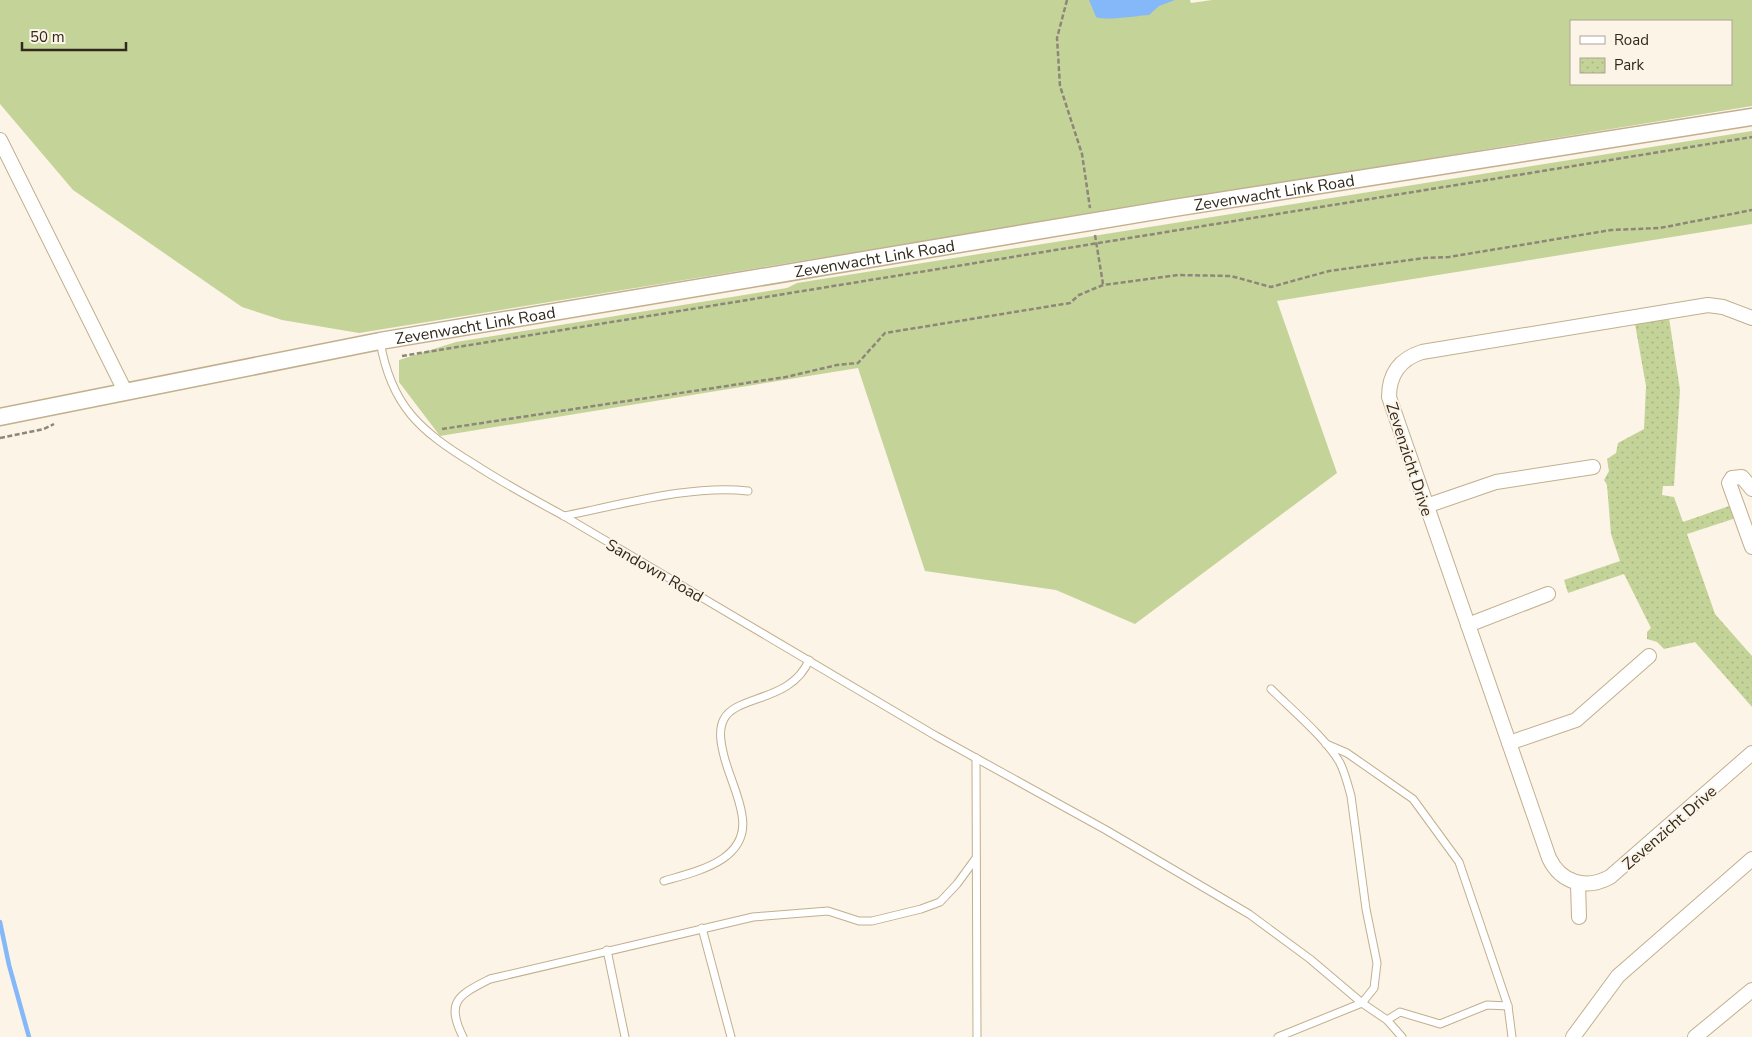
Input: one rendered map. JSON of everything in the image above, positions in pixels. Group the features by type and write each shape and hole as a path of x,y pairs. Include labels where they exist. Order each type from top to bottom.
{"street":[{"name":"Zevenwacht Link Road","path":"0,417 380,341 1093,222 1752,118"},
{"path":"0,140 125,392"},
{"name":"Zevenzicht Drive","path":"1752,318 1723,307 1708,306 1414,354 1395,371 1391,379 1389,397 1552,865 1563,877 1578,883 1595,884 1610,878 1752,753"},
{"path":"1426,506 1496,482 1593,467"},
{"path":"1752,489 1742,477 1732,478 1729,483 1747,517 1752,547"},
{"path":"1468,625 1548,594"},
{"path":"1509,743 1576,720 1649,656"},
{"path":"1573,1037 1618,976 1752,859"},
{"path":"1578,883 1579,917"},
{"path":"1695,1037 1752,990"}],"lane":[{"name":"Sandown Road","path":"380,341 384,364 394,388 405,407 437,442 506,485 564,516 976,758 1106,830 1249,914 1299,950 1362,1003 1388,1020 1402,1037"},
{"path":"564,516 684,493 732,489 748,491"},
{"path":"664,881 720,861 735,849 741,840 744,828 742,814 721,744 720,731 724,718 732,710 789,686 805,670 809,660"},
{"path":"1271,690 1325,744 1339,762 1351,796 1366,909 1377,963 1374,988 1362,1003 1278,1037"},
{"path":"1325,744 1347,753 1414,799 1458,862 1508,1006 1512,1037"},
{"path":"976,758 977,1037"},
{"path":"463,1037 457,1024 454,1007 464,992 490,979 753,917 828,911 859,921 872,921 921,909 940,902 957,884 976,858"},
{"path":"702,928 731,1037"},
{"path":"607,950 626,1037"},
{"path":"1388,1020 1400,1012 1440,1024 1487,1005 1508,1006"}],"path":[{"path":"1067,0 1057,38 1060,86 1082,154 1103,285"},
{"path":"402,356 1752,137"},
{"path":"428,433 759,382 858,362 885,333 1070,303 1079,296 1103,285 1178,275 1207,274 1230,276 1271,288 1329,271 1424,258 1449,257 1611,230 1660,228 1752,210"},
{"path":"0,438 44,429 54,424"}],"green space":[{"path":"0,0 1190,0 1191,3 1212,0 1752,0 1752,106 359,333 282,320 242,307 73,190 0,104"},
{"path":"1752,131 1752,224 1277,301 1337,473 1135,624 1056,590 925,571 858,368 440,436 399,382 399,360 456,342 787,288 797,283"},
{"path":"1669,318 1680,390 1674,486 1663,486 1662,495 1674,497 1683,522 1732,505 1736,518 1687,534 1715,614 1752,656 1752,707 1695,642 1664,649 1657,642 1647,639 1647,632 1651,628 1624,574 1568,593 1564,580 1620,561 1611,534 1607,485 1604,480 1609,471 1607,459 1616,453 1618,443 1644,429 1646,386 1635,324"}],"water":[{"path":"1089,0 1175,0 1159,6 1149,15 1107,19 1096,17"}],"waterway":[{"path":"0,922 9,965 29,1037"}]}
